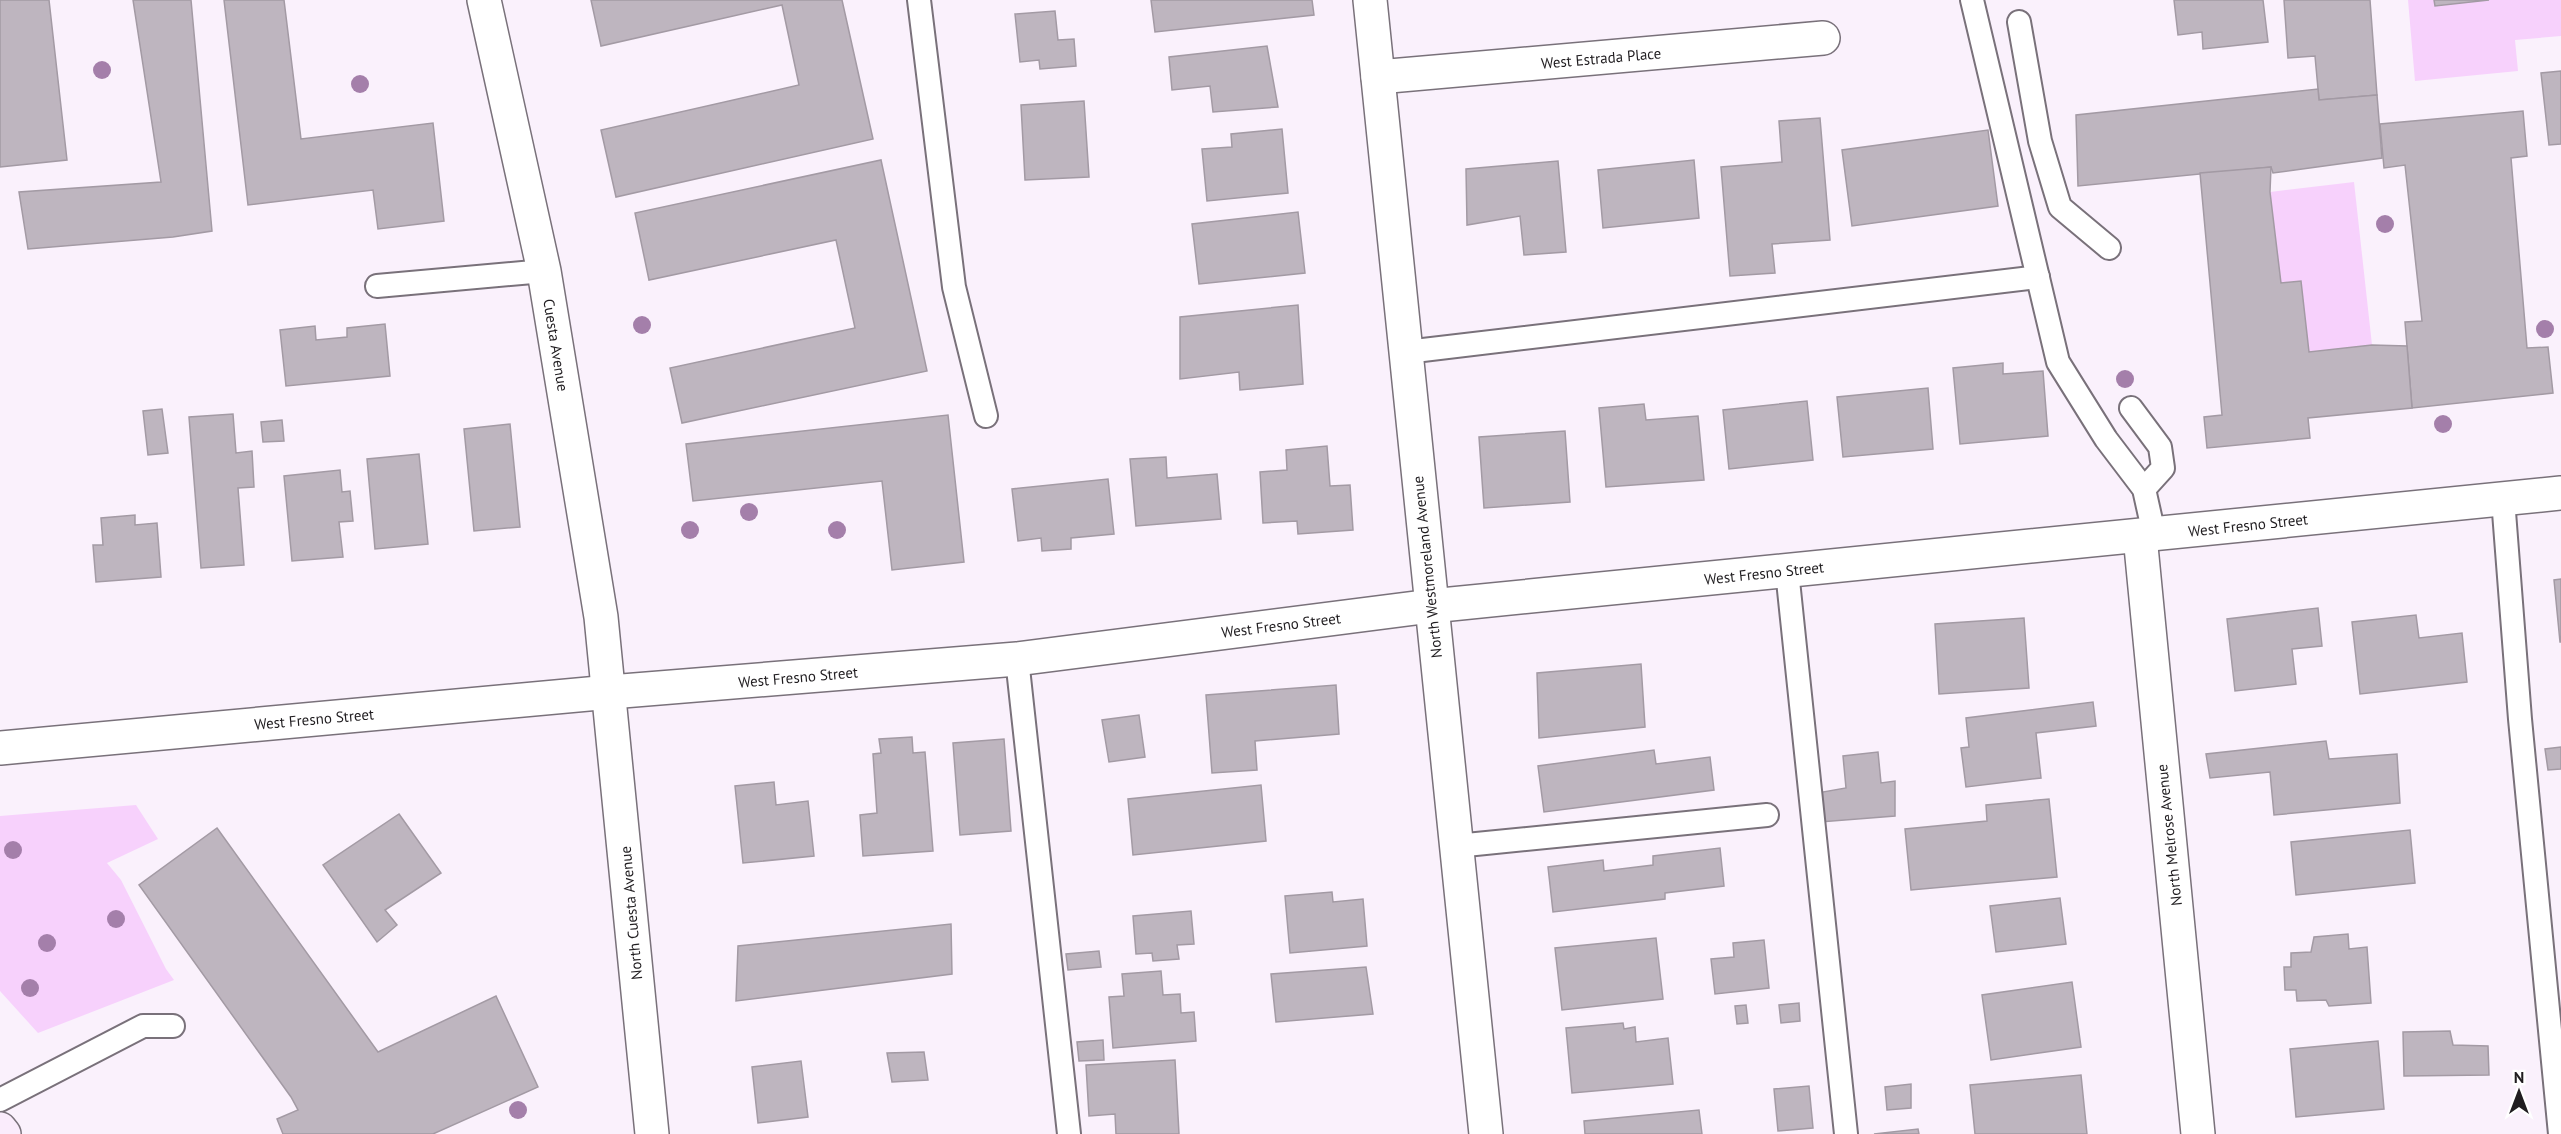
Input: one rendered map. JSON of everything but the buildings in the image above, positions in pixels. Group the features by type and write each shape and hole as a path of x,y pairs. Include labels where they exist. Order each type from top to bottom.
{"main road":[{"path":"0,1129 4,1134"}],"street":[{"name":"Cuesta Avenue","path":"484,0 544,271 601,617 610,692"},
{"name":"North Westmoreland Avenue","path":"1370,0 1486,1134"},
{"name":"West Estrada Place","path":"1378,77 1823,38"},
{"name":"West Fresno Street","path":"0,748 610,692 1017,659 1431,606 2561,493"},
{"name":"North Melrose Avenue","path":"2147,535 2198,1134"},
{"name":"North Cuesta Avenue","path":"610,692 652,1134"}],"lane":[{"path":"919,0 954,287 986,416"},
{"path":"1971,0 2058,362 2106,439 2144,489 2147,535"},
{"path":"2019,22 2040,141 2060,207 2109,248"},
{"path":"377,286 544,271"},
{"path":"1406,352 2038,277"},
{"path":"2131,408 2160,447 2163,468 2144,489"},
{"path":"2503,499 2520,719 2560,1134"},
{"path":"1787,571 1846,1134"},
{"path":"1017,659 1068,1134"},
{"path":"1456,846 1767,814"},
{"path":"0,1100 143,1026 173,1026"}],"shaded area":[{"path":"2408,0 2561,0 2561,36 2515,40 2518,71 2415,81"},
{"path":"2354,182 2372,345 2309,352 2301,281 2281,283 2270,192"},
{"path":"136,805 158,839 107,863 121,880 166,969 174,980 38,1033 0,991 0,816"}]}
